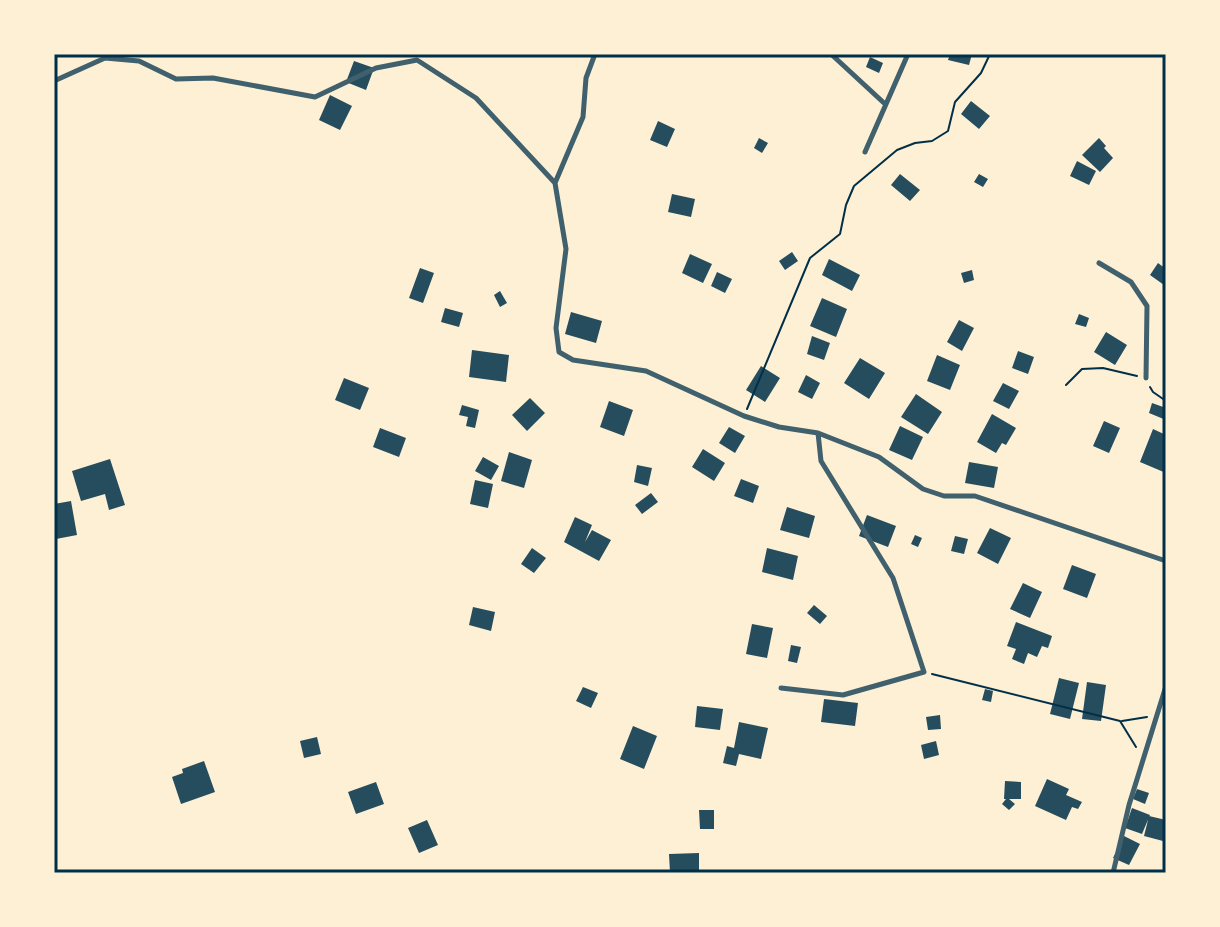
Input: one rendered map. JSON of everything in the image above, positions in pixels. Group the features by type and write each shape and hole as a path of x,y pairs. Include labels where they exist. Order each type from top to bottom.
{"street":[{"path":"595,54 586,78 583,117 555,183 566,249 556,328 559,352 573,360 646,371 744,416 779,427 818,433 879,457 923,489 944,496 975,496 1166,561"},
{"path":"831,54 884,103"},
{"path":"865,152 908,54"},
{"path":"54,81 105,56 139,61 176,79 213,78 315,97 376,68 417,60 476,98 555,183"},
{"path":"1099,263 1131,282 1147,306 1146,378"},
{"path":"781,688 843,695 924,672 893,578 821,461 818,433"},
{"path":"1113,873 1142,759 1166,686"}],"path":[{"path":"744,416 810,258 840,234 854,186 897,150 932,141 948,131 955,102 981,73 990,54"},
{"path":"1066,385 1082,369 1103,368 1146,378 1153,392 1166,401"},
{"path":"924,672 1120,721 1156,716"},
{"path":"1120,721 1142,759"}],"building":[{"path":"950,54 972,54 969,65 948,60"},
{"path":"870,57 883,63 879,73 866,67"},
{"path":"354,61 374,68 366,90 346,82"},
{"path":"330,95 352,106 340,130 319,120"},
{"path":"971,101 990,116 979,129 961,114"},
{"path":"658,121 675,129 667,147 650,140"},
{"path":"759,138 768,143 762,153 754,148"},
{"path":"1099,138 1113,158 1100,172 1082,155"},
{"path":"1077,161 1096,171 1089,185 1070,176"},
{"path":"900,174 920,190 910,201 891,185"},
{"path":"979,174 988,179 983,187 974,182"},
{"path":"672,194 695,199 691,217 668,212"},
{"path":"792,252 798,261 785,270 779,261"},
{"path":"690,254 712,264 703,283 682,273"},
{"path":"829,259 860,275 852,291 822,275"},
{"path":"1158,263 1166,269 1164,285 1150,275"},
{"path":"420,268 434,273 423,303 409,298"},
{"path":"972,270 974,280 964,283 961,273"},
{"path":"717,272 732,279 725,293 711,286"},
{"path":"500,291 507,303 500,307 494,295"},
{"path":"822,298 847,309 836,337 810,326"},
{"path":"445,308 463,313 459,327 441,322"},
{"path":"571,312 602,321 596,343 565,334"},
{"path":"1079,314 1089,318 1086,327 1075,324"},
{"path":"959,320 974,328 962,351 947,342"},
{"path":"1106,332 1127,345 1115,365 1094,352"},
{"path":"812,336 830,343 824,360 807,354"},
{"path":"472,350 509,355 506,382 469,377"},
{"path":"1018,351 1034,357 1028,374 1012,368"},
{"path":"937,355 960,365 950,390 927,381"},
{"path":"860,358 885,373 869,399 844,383"},
{"path":"761,366 780,378 765,402 746,390"},
{"path":"806,375 820,383 812,399 798,392"},
{"path":"344,378 369,388 360,410 335,400"},
{"path":"1003,383 1019,391 1009,409 993,401"},
{"path":"916,394 942,412 928,434 901,417"},
{"path":"530,398 545,413 527,431 512,415"},
{"path":"609,401 633,410 624,436 600,427"},
{"path":"1152,403 1166,408 1166,420 1149,413"},
{"path":"462,405 479,410 475,428 466,426 468,417 459,415"},
{"path":"992,414 1016,428 1006,445 1002,443 996,453 977,442"},
{"path":"1104,421 1120,428 1109,453 1093,446"},
{"path":"900,426 923,437 912,460 889,450"},
{"path":"729,427 745,436 735,453 719,443"},
{"path":"380,428 406,438 399,457 373,447"},
{"path":"1153,429 1166,435 1166,473 1140,462"},
{"path":"703,449 725,463 714,481 692,467"},
{"path":"509,452 532,460 524,488 501,481"},
{"path":"483,457 499,466 491,480 475,471"},
{"path":"110,459 125,505 109,510 105,494 81,501 72,471"},
{"path":"969,462 998,467 994,488 965,483"},
{"path":"637,465 652,468 648,486 634,482"},
{"path":"741,479 759,486 753,503 734,496"},
{"path":"475,480 493,484 488,508 470,504"},
{"path":"651,493 658,502 642,514 635,505"},
{"path":"71,501 77,535 56,539 54,504"},
{"path":"787,507 815,516 809,538 780,530"},
{"path":"867,515 896,526 888,547 859,536"},
{"path":"575,517 592,525 585,542 592,530 611,540 599,561 564,542"},
{"path":"990,528 1011,538 998,564 977,553"},
{"path":"915,535 922,538 918,547 911,544"},
{"path":"955,536 968,539 964,554 951,551"},
{"path":"532,548 546,558 534,573 521,564"},
{"path":"767,548 798,556 793,580 762,572"},
{"path":"1072,565 1096,574 1087,598 1063,589"},
{"path":"1023,583 1042,592 1030,618 1010,609"},
{"path":"814,605 827,616 820,624 807,613"},
{"path":"473,607 495,612 491,631 469,625"},
{"path":"1016,622 1052,636 1048,648 1042,646 1037,657 1028,653 1024,664 1012,659 1016,649 1007,646"},
{"path":"752,624 773,628 767,658 746,654"},
{"path":"791,645 801,647 797,663 788,661"},
{"path":"1059,678 1079,683 1070,719 1050,714"},
{"path":"1087,682 1106,685 1101,721 1082,719"},
{"path":"583,687 598,693 591,708 576,701"},
{"path":"985,689 993,691 991,702 982,700"},
{"path":"824,699 858,703 855,726 821,722"},
{"path":"697,706 723,709 720,730 695,727"},
{"path":"940,715 941,729 928,730 926,717"},
{"path":"739,722 768,728 761,759 739,754 736,766 723,763 727,746 734,748"},
{"path":"633,726 657,736 644,769 620,759"},
{"path":"317,737 321,754 304,758 300,741"},
{"path":"936,741 939,755 924,759 921,745"},
{"path":"204,761 215,792 181,804 172,777 183,773 182,769"},
{"path":"1047,779 1069,789 1066,795 1082,802 1078,809 1072,807 1066,820 1035,806"},
{"path":"1005,781 1021,782 1021,799 1009,799 1015,804 1009,810 1002,804 1006,799"},
{"path":"376,782 384,804 356,814 348,792"},
{"path":"1137,789 1149,793 1145,804 1133,799"},
{"path":"1132,808 1150,815 1142,834 1125,828"},
{"path":"699,810 714,810 714,829 700,829"},
{"path":"1149,816 1166,820 1163,841 1144,836"},
{"path":"427,820 438,845 419,853 408,828"},
{"path":"1124,836 1140,844 1129,865 1113,858"},
{"path":"699,853 699,873 670,873 669,854"}]}
